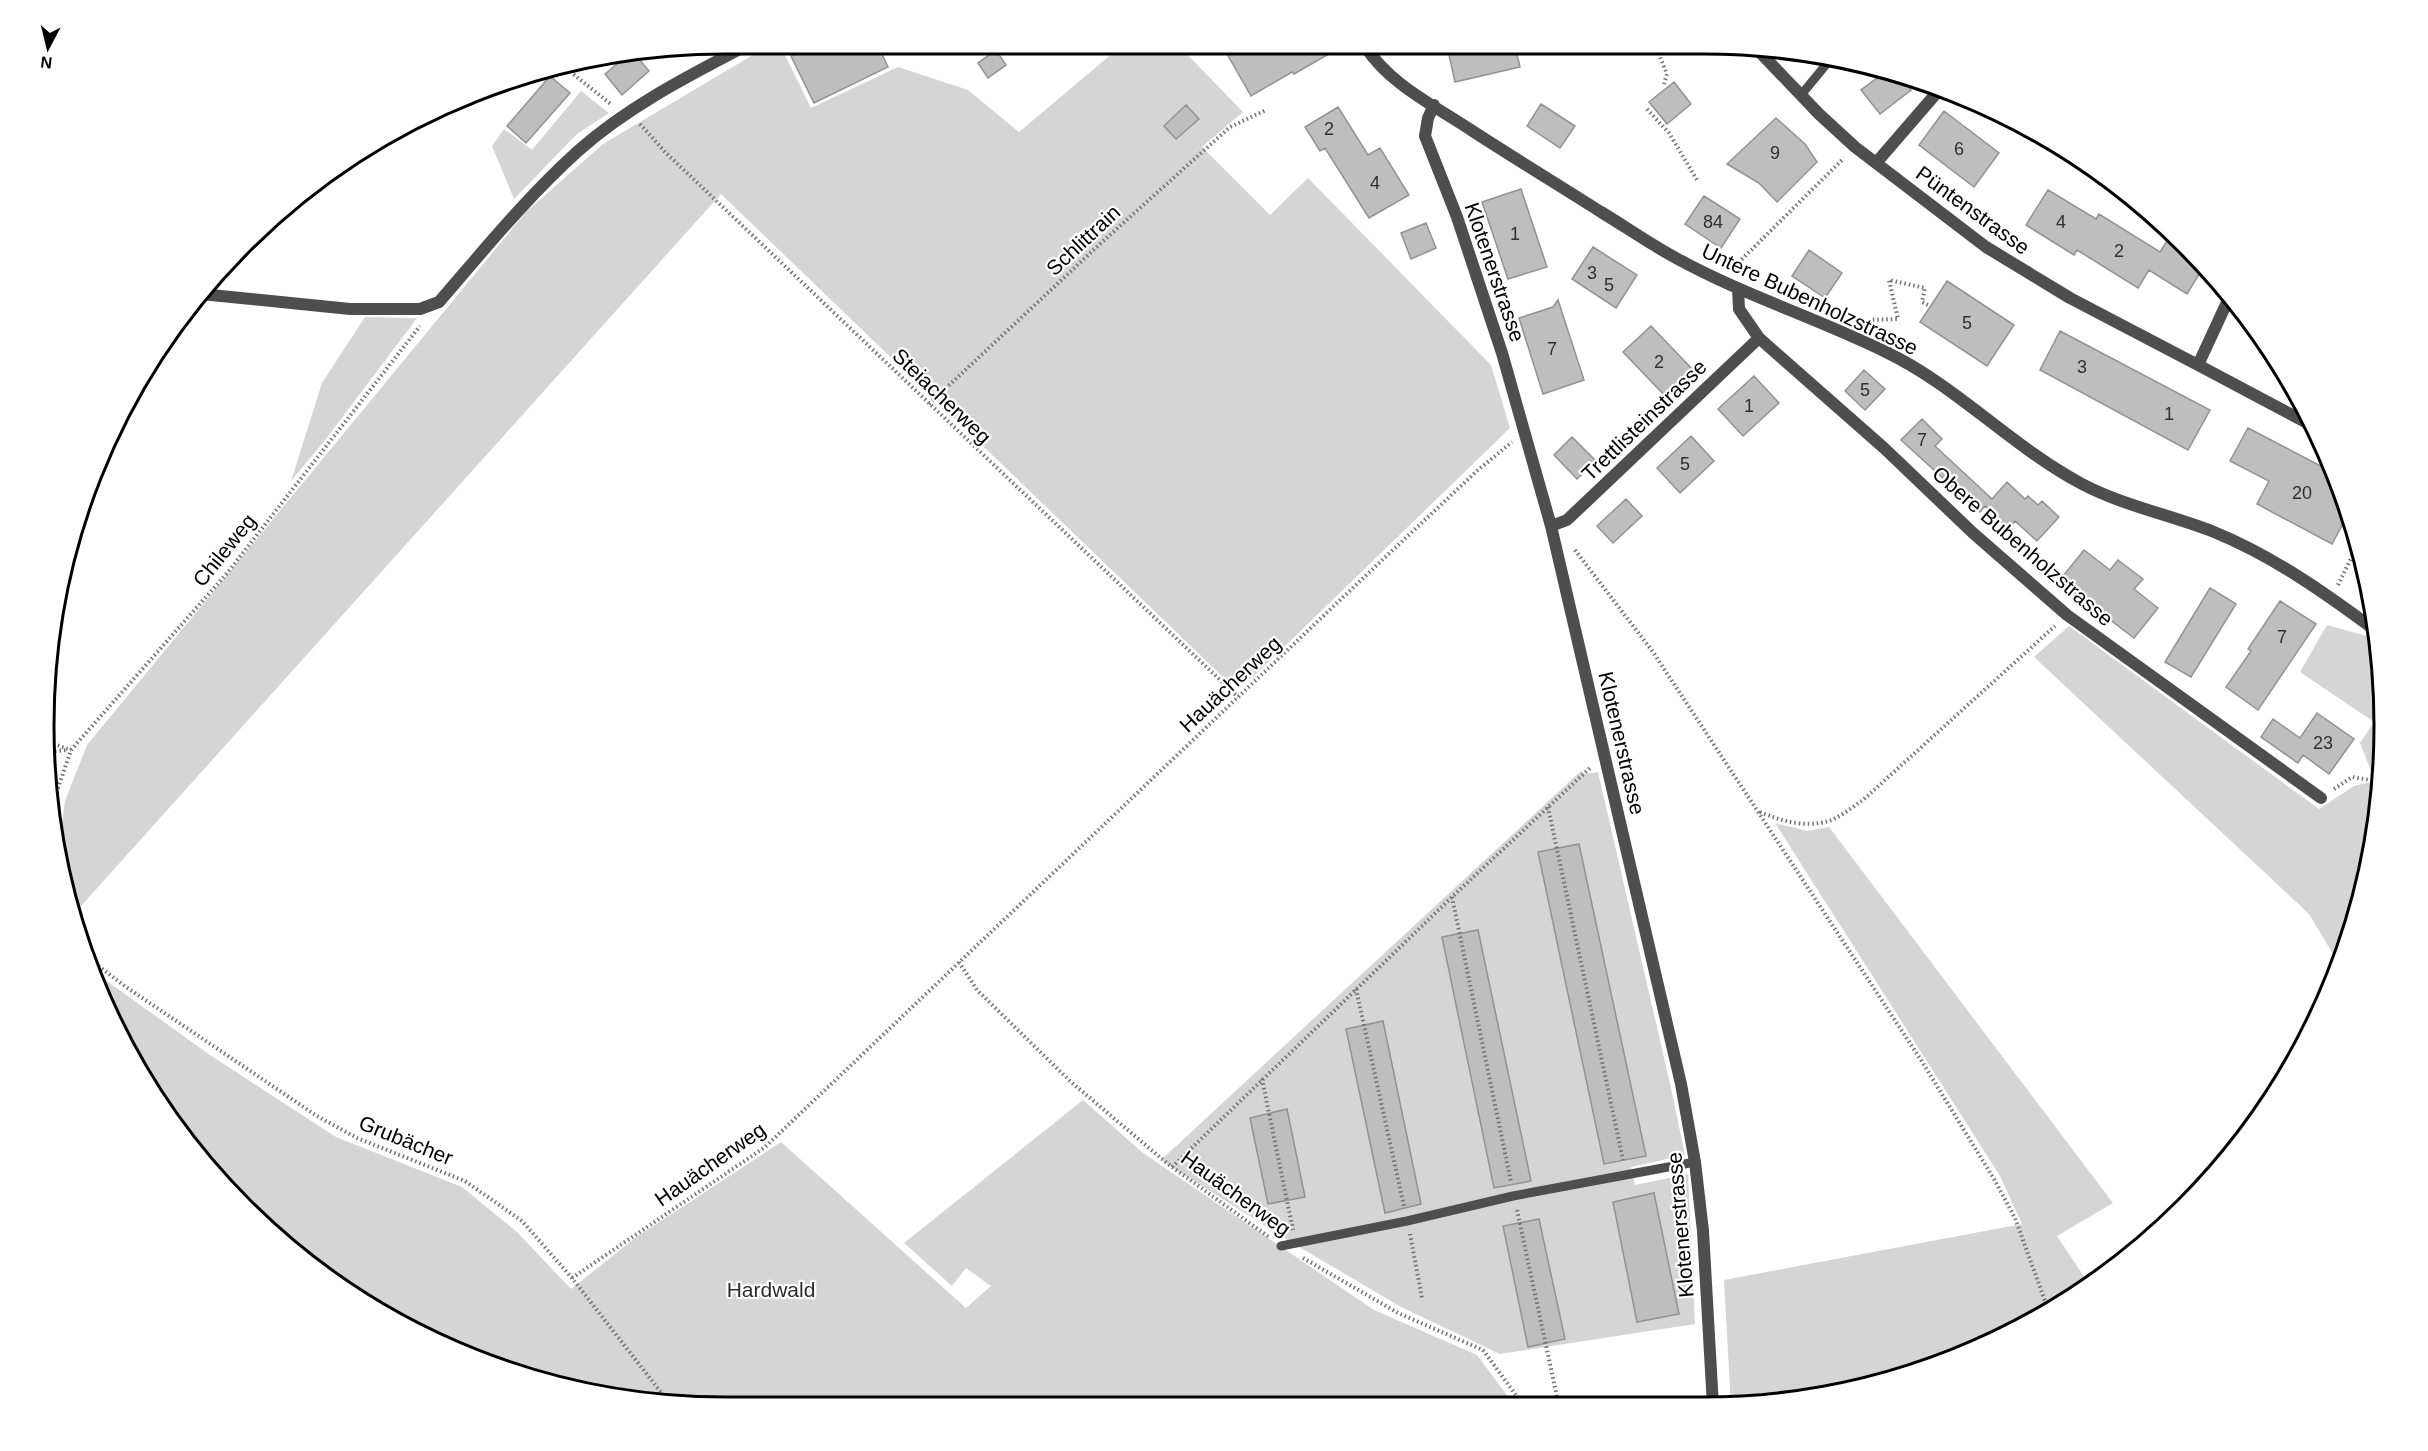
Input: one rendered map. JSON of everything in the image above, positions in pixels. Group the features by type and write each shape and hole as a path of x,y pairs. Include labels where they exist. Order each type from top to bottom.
{"street":[{"path":"211,295 350,309 420,309 439,302 522,206 579,150 629,112 686,77 730,54"},
{"name":"Untere Bubenholzstrasse","path":"1371,54 1390,76 1666,252 1738,288 1890,353 1930,378 2033,455 2083,484 2128,503 2215,532 2260,554 2330,597 2366,623"},
{"name":"Püntenstrasse","path":"1765,57 1848,141 1986,247 2070,298 2299,418"},
{"path":"1876,163 1933,96"},
{"name":"Klotenerstrasse","path":"1434,105 1428,118 1425,136 1457,217 1502,353 1551,526 1681,1084 1695,1162 1703,1231 1712,1397"},
{"name":"Obere Bubenholzstrasse","path":"1738,288 1738,309 1759,338 1884,448 1973,533 2067,615 2321,798"},
{"path":"2198,365 2226,306"},
{"name":"Trettlisteinstrasse","path":"1551,526 1567,520 1759,338"}],"lane":[{"path":"1801,95 1825,66"},
{"path":"1281,1246 1407,1221 1514,1196 1695,1162"}],"path":[{"path":"1659,54 1667,74 1664,84"},
{"path":"571,73 607,103 629,112"},
{"path":"1647,109 1669,133 1697,180"},
{"name":"Schlittrain","path":"929,404 1100,243 1230,127 1266,110"},
{"name":"Steiacherweg","path":"629,112 666,153 1238,697"},
{"path":"1722,280 1833,169"},
{"path":"1863,326 1866,320 1898,319 1889,280 1925,288 1922,302 1930,306"},
{"name":"Chileweg","path":"57,790 71,750 228,572 439,302"},
{"name":"Hauächerweg","path":"572,1278 765,1147 1478,470 1516,438 1526,436"},
{"path":"1551,526 1570,543 1653,652 1921,1060 1994,1179 2015,1218 2046,1302"},
{"path":"2337,587 2352,556"},
{"path":"1760,812 1776,819 1805,825 1834,819 1863,801 2067,615"},
{"path":"54,744 71,750"},
{"path":"55,751 71,750"},
{"path":"1172,1167 1583,772 1605,760"},
{"path":"2321,798 2352,777 2372,780"},
{"path":"1548,806 1625,1174"},
{"path":"1452,897 1557,1397"},
{"name":"Hauächerweg","path":"959,962 977,990 1071,1082 1172,1167 1281,1246 1398,1313 1483,1350 1517,1397"},
{"name":"Grubächer","path":"99,967 317,1116 357,1138 465,1180 522,1221 572,1278 662,1394"},
{"path":"1356,989 1422,1298"},
{"path":"1262,1079 1296,1242"}],"green space":[{"path":"755,54 784,54 811,108 898,67 968,90 1019,132 1112,54 1187,54 1243,112 1202,147 1270,215 1308,178 1491,365 1510,428 1251,679 1224,678 721,194 80,908 62,825 65,801 87,745 526,212 603,144"},
{"path":"581,91 609,113 577,134 514,199 492,146 504,129 532,150"},
{"path":"365,317 417,318 326,439 291,481 322,383"},
{"path":"2327,625 2368,636 2373,682 2374,722 2300,672"},
{"path":"2069,626 2319,809 2354,786 2372,782 2361,857 2351,899 2333,954 2309,914 2034,657"},
{"path":"2374,722 2372,774 2360,743"},
{"path":"1581,771 1585,774 1598,772 1685,1155 1631,1167 1635,1185 1688,1174 1695,1324 1500,1354 1401,1307 1289,1241 1161,1160"},
{"path":"1775,823 1807,831 1829,827 2113,1203 2057,1236 2085,1278 1999,1328 1959,1346 1876,1374 1790,1391 1730,1396 1724,1280 2022,1224 2000,1176"},
{"name":"Hardwald","path":"104,979 210,1055 336,1137 462,1187 517,1232 571,1289 635,1238 781,1142 966,1308 991,1286 966,1268 952,1286 904,1243 1083,1100 1143,1153 1374,1310 1477,1355 1508,1397 682,1396 594,1384 552,1374 469,1346 429,1328 352,1284 283,1230 221,1168 167,1099 123,1022"}],"building":[{"path":"795,54 882,54 888,67 814,103 791,56"},
{"path":"990,54 999,54 1006,65 988,78 978,63"},
{"path":"1227,54 1329,54 1294,74 1292,72 1251,96"},
{"path":"1449,54 1517,54 1520,67 1455,82"},
{"path":"640,60 649,71 622,95 605,74 618,63"},
{"path":"551,77 570,93 526,143 507,126 548,78"},
{"path":"1878,78 1909,87 1911,90 1880,114 1861,90"},
{"path":"1674,82 1691,104 1667,124 1649,102"},
{"path":"1541,104 1575,126 1560,148 1527,126"},
{"path":"1186,105 1199,119 1176,139 1164,126"},
{"path":"1338,107 1368,155 1380,148 1409,195 1369,218 1325,148 1320,151 1305,127"},
{"path":"1944,111 1999,153 1974,187 1919,145"},
{"path":"1776,118 1805,144 1817,162 1777,202 1759,183 1727,164"},
{"path":"1521,189 1547,267 1508,279 1482,202"},
{"path":"2048,190 2096,219 2099,214 2160,252 2167,241 2199,274 2187,294 2149,270 2138,288 2077,250 2074,255 2026,225"},
{"path":"1704,196 1740,219 1721,248 1685,224"},
{"path":"1426,223 1436,248 1411,259 1401,233"},
{"path":"1593,247 1637,275 1616,308 1572,279"},
{"path":"1809,250 1842,273 1825,298 1792,276"},
{"path":"1947,281 2014,325 1987,366 1920,322"},
{"path":"1558,300 1584,380 1543,394 1519,318 1553,307"},
{"path":"1651,326 1695,372 1667,398 1623,352"},
{"path":"2060,331 2210,410 2188,450 2040,370"},
{"path":"1864,370 1885,389 1865,410 1845,391"},
{"path":"1754,376 1779,403 1743,436 1718,409"},
{"path":"1922,419 1942,439 1935,446 1992,499 2007,482 2025,499 2028,496 2038,505 2042,501 2059,517 2037,541 2015,521 2008,529 1985,506 1980,512 1901,440"},
{"path":"2248,428 2322,467 2342,524 2332,544 2257,504 2269,481 2230,461"},
{"path":"1691,436 1714,461 1680,493 1657,468"},
{"path":"1572,437 1596,461 1577,479 1554,455"},
{"path":"1626,499 1642,516 1613,543 1597,526"},
{"path":"2084,550 2110,570 2118,560 2143,579 2134,589 2158,608 2134,638 2059,581"},
{"path":"2210,588 2236,604 2191,677 2165,662"},
{"path":"2280,601 2316,624 2258,710 2226,687 2251,651 2248,649"},
{"path":"2317,713 2354,739 2329,774 2303,755 2298,763 2261,737 2273,719 2300,738"},
{"path":"1579,844 1646,1156 1604,1164 1538,852"},
{"path":"1478,930 1531,1181 1494,1188 1442,937"},
{"path":"1383,1021 1421,1204 1385,1213 1346,1029"},
{"path":"1287,1109 1305,1197 1268,1204 1250,1118"},
{"path":"1654,1193 1679,1314 1637,1322 1613,1202"},
{"path":"1539,1219 1565,1339 1528,1347 1503,1226"}]}
